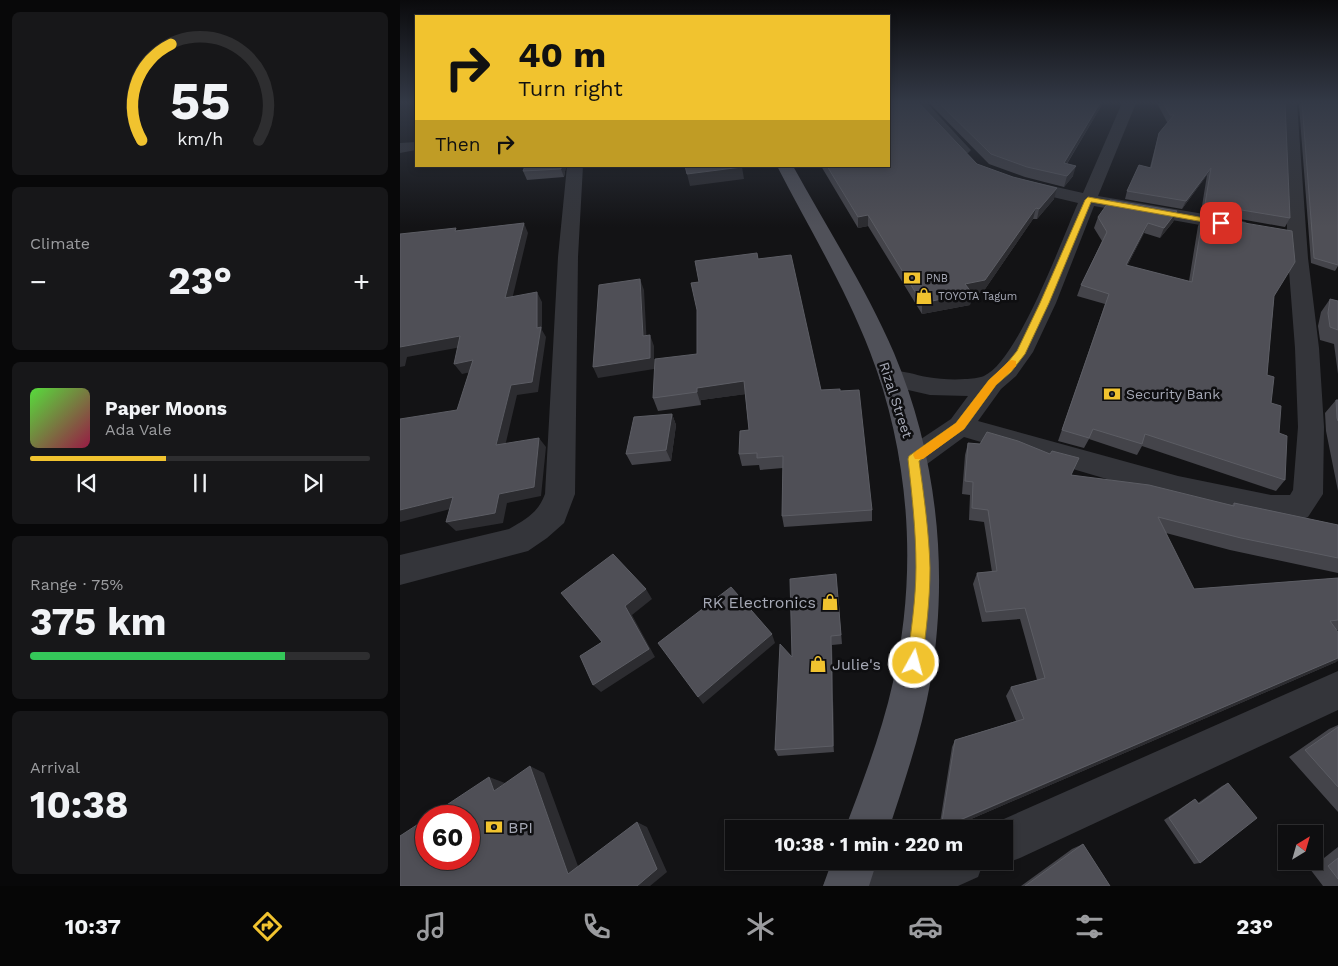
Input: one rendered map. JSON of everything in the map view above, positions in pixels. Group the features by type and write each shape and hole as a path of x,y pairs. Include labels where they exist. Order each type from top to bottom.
{"main road":[{"name":"Rizal Street","path":"785,167 852,292 891,378 903,415 913,459 921,519 923,568 918,635 912,678 897,743 870,820"},
{"path":"846,886 852,870"}],"street":[{"path":"959,144 976,163"},
{"path":"913,459 960,426 992,383 1007,370 1021,352 1045,303 1112,144"},
{"path":"960,426 1178,488 1271,507 1298,508 1308,494 1311,427 1307,348 1287,235 1289,144"},
{"path":"400,148 415,146"},
{"path":"400,570 517,542 553,514 560,494 568,257 575,167"},
{"path":"1010,180 1088,200 1259,230"},
{"path":"891,378 930,386 966,388 992,383"},
{"path":"1013,838 1338,690"},
{"path":"846,886 942,870"}],"building":[{"path":"890,144 958,144 977,164 1013,177 1057,188 1039,209 1036,208 985,280 965,284 972,293 922,303 868,215 858,217 828,167 890,167"},
{"path":"981,144 1075,144 1064,163 1076,166 1067,176 1027,167 991,154"},
{"path":"1156,144 1287,144 1290,218 1205,204 1211,168 1186,201 1127,191 1139,165 1151,168"},
{"path":"1305,144 1338,144 1338,265 1314,258"},
{"path":"525,167 561,167 561,169 523,171"},
{"path":"685,167 742,167 687,174"},
{"path":"1110,200 1177,211 1164,228 1148,223 1126,265 1192,282 1203,216 1292,231 1295,262 1274,296 1267,375 1274,377 1271,403 1281,406 1279,433 1287,436 1285,480 1145,434 1142,444 1093,429 1089,438 1062,430 1109,294 1081,285 1107,232 1098,217"},
{"path":"524,223 505,298 537,292 537,328 541,327 532,382 511,385 496,445 539,438 534,487 499,494 495,513 446,522 453,497 400,510 400,419 457,410 473,360 454,364 460,336 400,347 400,234 456,228 455,231"},
{"path":"757,253 758,259 791,255 821,390 859,390 872,510 782,516 783,456 757,458 757,453 739,454 740,431 749,430 744,381 697,388 697,392 653,398 655,359 697,354 697,310 691,283 699,282 695,261"},
{"path":"640,279 643,336 650,335 650,358 593,367 599,285"},
{"path":"1330,299 1338,301 1338,330 1330,327 1328,313"},
{"path":"1336,400 1338,400 1338,421 1337,418"},
{"path":"672,414 666,450 626,454 634,417"},
{"path":"987,432 1018,441 1050,454 1052,451 1079,458 1071,475 1149,485 1234,506 1234,503 1338,525 1338,558 1241,538 1158,517 1194,589 1338,578 1338,620 1330,621 1338,632 1338,658 960,820 942,820 955,740 1024,719 1011,687 1045,678 1025,608 986,612 977,573 997,571 988,510 972,508 973,482 965,481 968,443 980,444"},
{"path":"613,554 646,589 625,606 649,649 593,685 580,656 602,642 561,593"},
{"path":"836,574 841,635 831,636 833,746 775,750 780,644 792,657 790,579"},
{"path":"731,587 772,634 698,697 658,643"},
{"path":"1338,727 1338,787 1305,750"},
{"path":"530,766 568,874 637,822 657,869 637,886 400,886 400,836 415,826 415,870 480,870 480,805 447,805 489,777 494,791"},
{"path":"1228,783 1257,818 1200,863 1169,818 1195,799 1199,804"},
{"path":"1083,844 1110,886 1025,886"},
{"path":"1338,858 1338,879 1328,866"}],"slow traffic":[{"path":"919,455 960,426 992,383 1012,364"}],"place":[{"name":"PNB","path":"912,278"},
{"name":"TOYOTA Tagum","path":"924,296"},
{"name":"Security Bank","path":"1112,394"},
{"name":"RK Electronics","path":"830,602"},
{"name":"Julie's","path":"818,664"},
{"name":"BPI","path":"494,827"}],"route":[{"path":"914,663 920,617 923,568 921,519 913,459 960,426 992,383 1007,370 1021,352 1045,303 1088,200 1221,223"}]}
